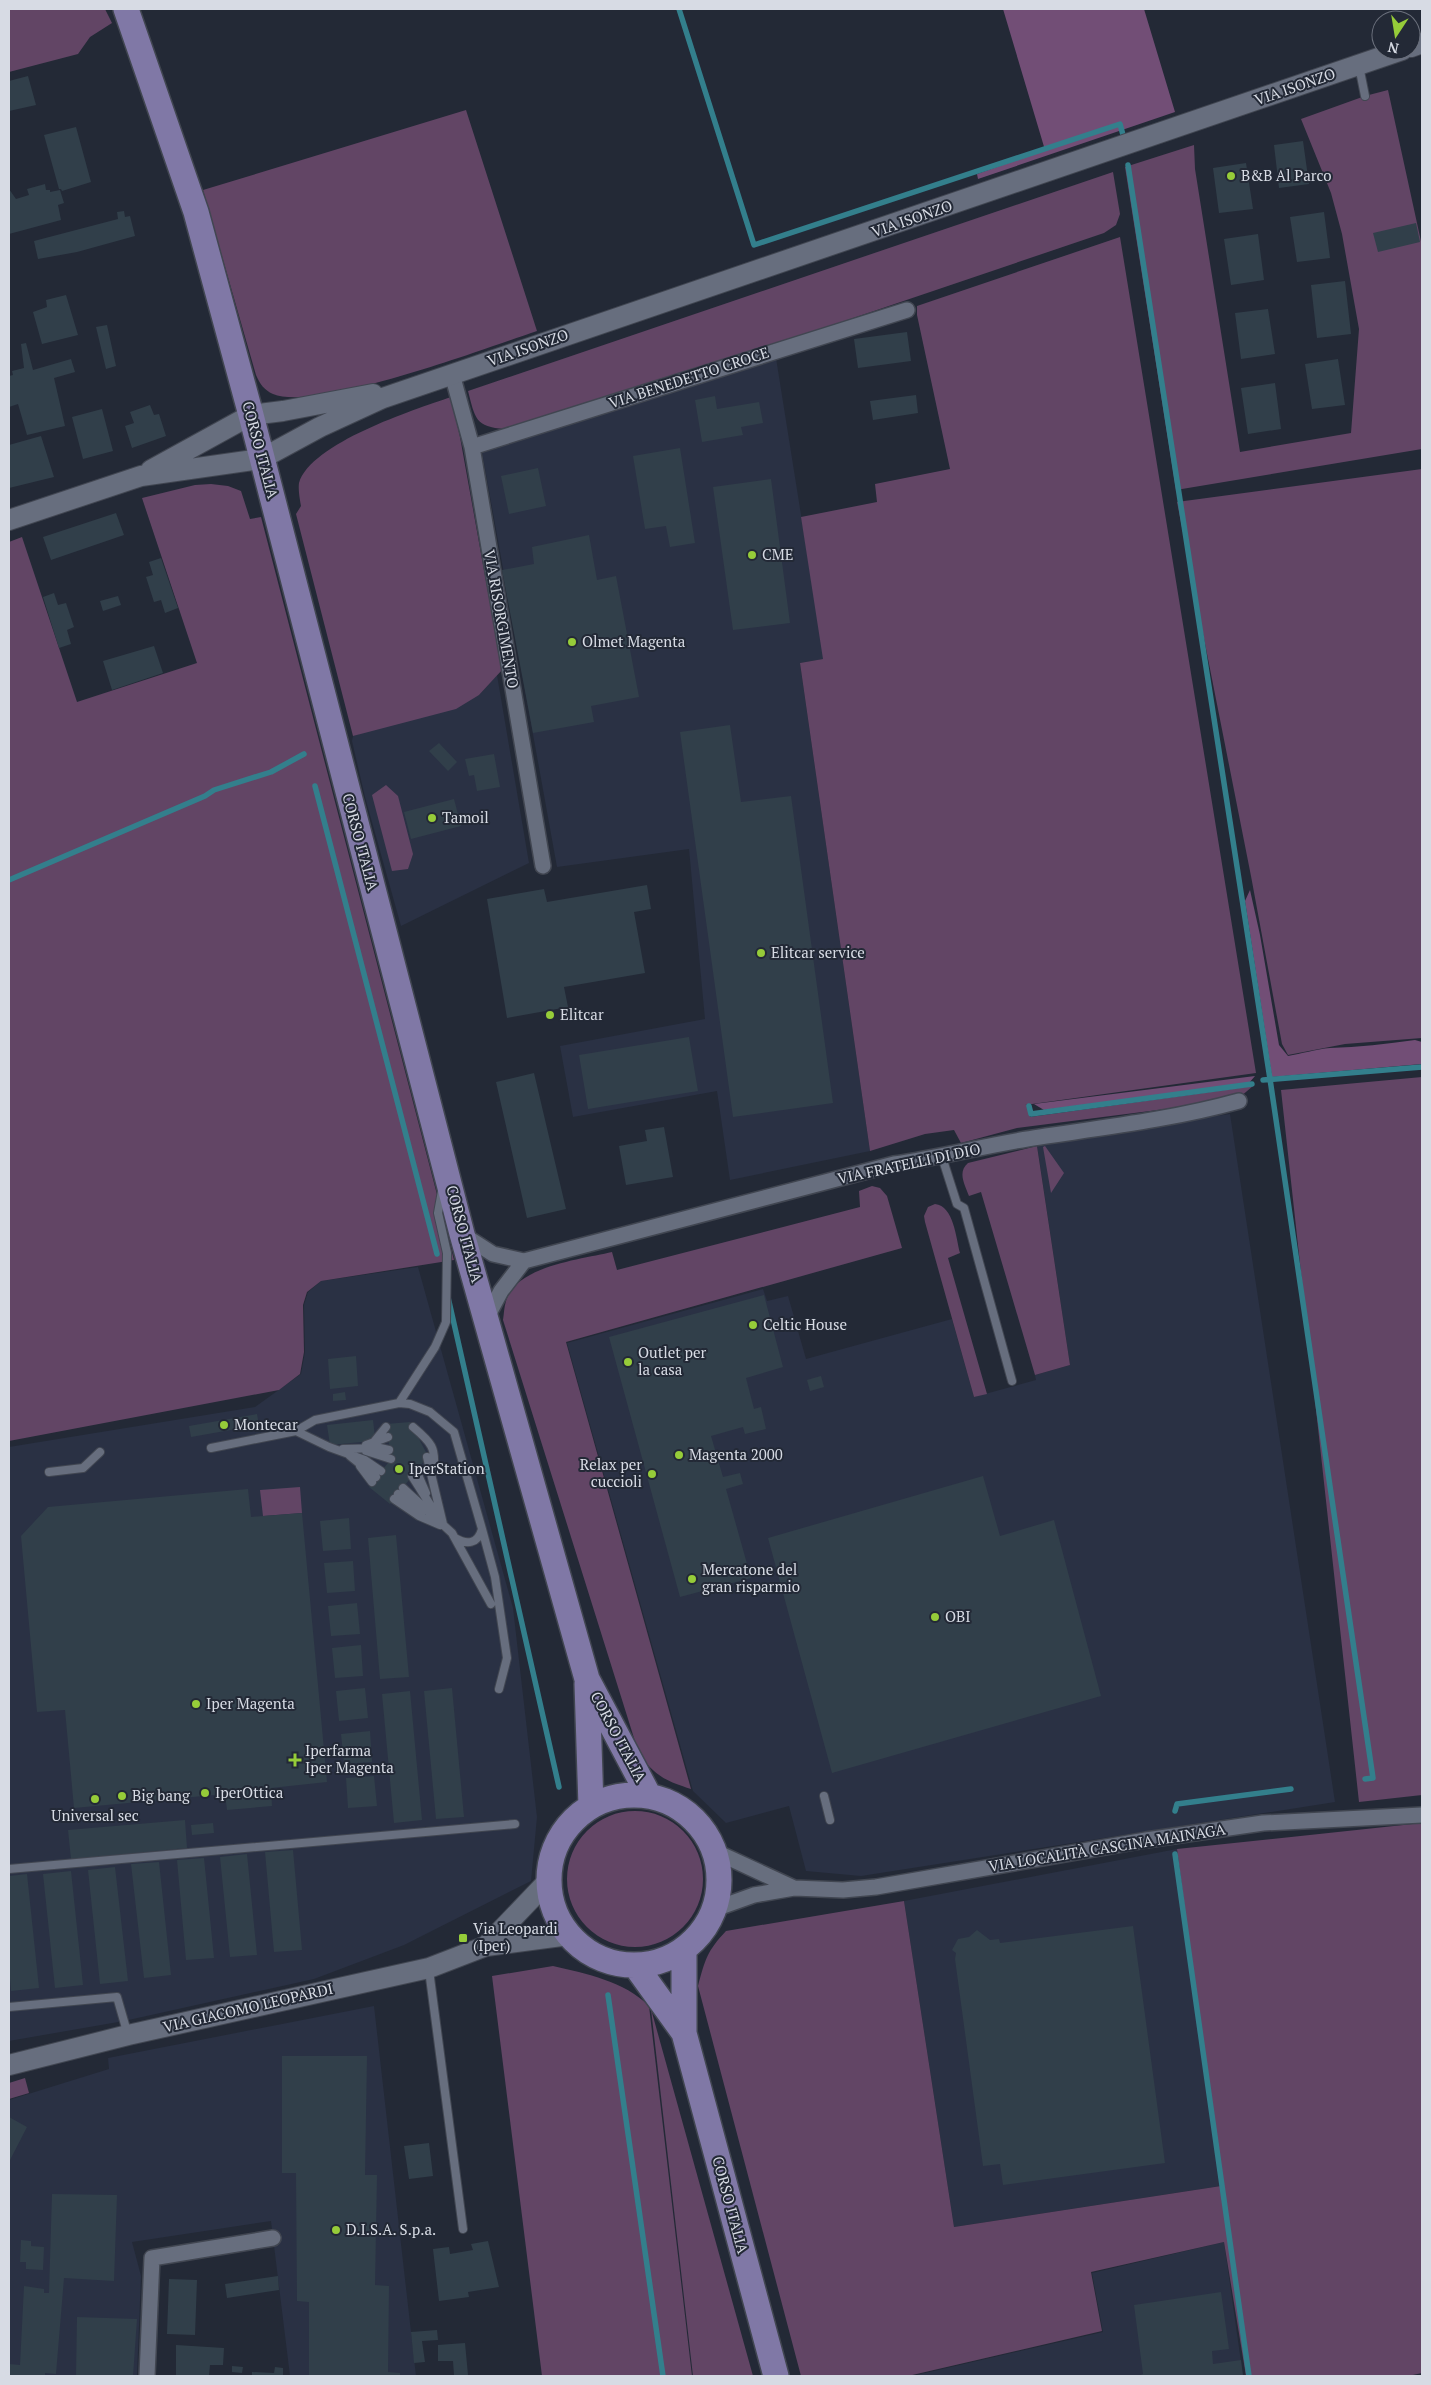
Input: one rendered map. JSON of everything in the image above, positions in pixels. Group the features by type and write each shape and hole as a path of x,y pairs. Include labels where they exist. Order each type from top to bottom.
{"main road":[{"name":"CORSO ITALIA","path":"126,9 196,212 379,896 462,1234 587,1678 649,1796"},
{"name":"CORSO ITALIA","path":"587,1678 591,1806"},
{"path":"619,1796 649,1796 670,1803 689,1814 708,1837 714,1850 720,1880 715,1909 700,1934 684,1949 664,1960 635,1965 605,1960 580,1946 569,1935 554,1910 549,1880 554,1851 568,1825 591,1806 619,1796"},
{"name":"CORSO ITALIA","path":"684,1949 684,2033 776,2376"},
{"name":"CORSO ITALIA","path":"635,1965 684,2033"}],"street":[{"name":"VIA ISONZO","path":"141,476 261,459 329,423 383,398 1373,60"},
{"name":"VIA BENEDETTO CROCE","path":"472,447 907,310"},
{"name":"VIA RISORGIMENTO","path":"452,374 472,447 543,866"},
{"name":"VIA ISONZO","path":"250,415 283,411 420,385"},
{"path":"9,520 141,476 250,415"},
{"name":"VIA FRATELLI DI DIO","path":"462,1234 493,1254 524,1261 894,1164 942,1157 1038,1137 1153,1120 1239,1102"},
{"path":"486,1319 502,1291 524,1261"},
{"name":"VIA LOCALITÀ CASCINA MAINAGA","path":"715,1909 754,1895 794,1888 843,1890 876,1887 1146,1840 1263,1823 1422,1815"},
{"name":"VIA LOCALITÀ CASCINA MAINAGA","path":"714,1850 794,1888"},
{"name":"VIA GIACOMO LEOPARDI","path":"486,1946 549,1880"},
{"name":"VIA GIACOMO LEOPARDI","path":"9,2065 128,2035 429,1968 486,1946 569,1935"},
{"path":"146,2376 152,2258 273,2238"}],"lane":[{"path":"1359,65 1365,96"},
{"path":"942,1157 957,1204 964,1208 1012,1381"},
{"path":"399,1403 435,1347 446,1322 447,1253 438,1213 447,1168"},
{"path":"211,1448 296,1431 315,1420 399,1403 410,1404 430,1412 454,1432 495,1577 507,1658 499,1689"},
{"path":"373,1443 386,1427"},
{"path":"413,1428 427,1439 433,1448 435,1457 432,1476"},
{"path":"296,1431 329,1447 377,1453 391,1459"},
{"path":"373,1443 388,1443 380,1448 349,1450 373,1443"},
{"path":"349,1450 365,1476 374,1480"},
{"path":"349,1450 381,1471"},
{"path":"49,1472 83,1468 100,1452"},
{"path":"425,1459 432,1476 442,1525"},
{"path":"414,1473 442,1525"},
{"path":"442,1525 419,1516 398,1494 442,1525 454,1536 469,1543 475,1542 480,1536 482,1529"},
{"path":"454,1536 491,1604"},
{"path":"824,1796 830,1820"},
{"path":"9,1869 385,1834 515,1824"},
{"path":"429,1968 463,2230"},
{"path":"9,2007 118,1997 128,2035"}],"shaded area":[{"path":"9,9 105,9 112,23 90,37 78,54 9,72"},
{"path":"1003,9 1144,9 1175,112 978,179 977,174 1045,150"},
{"path":"1388,90 1422,246 1422,449 1176,490 1125,167 1194,145 1195,169 1240,452 1351,433 1359,329 1342,234 1331,193 1301,119 1365,96"},
{"path":"466,110 537,331 402,376 326,394 295,397 273,394 267,391 256,375 203,190"},
{"path":"1113,172 1120,214 1116,225 1104,233 806,334 505,429 495,428 482,423 475,414 468,391"},
{"path":"1120,237 1256,1073 1025,1105 1027,1105 1030,1117 1253,1086 1240,1097 1228,1101 1017,1128 961,1143 954,1130 925,1134 870,1151 800,663 823,659 801,517 877,502 875,484 950,469 917,315 917,306"},
{"path":"776,358 824,659 800,663 870,1151 730,1180 717,1091 573,1117 560,1046 705,1019 689,849 557,867 482,452"},
{"path":"451,397 460,437 502,670 479,695 456,709 353,736 296,514 301,506 299,483 307,468 342,442 389,419"},
{"path":"1422,469 1422,1038 1345,1044 1288,1055 1282,1044 1251,876 1177,502"},
{"path":"195,485 228,486 241,491 250,519 261,517 454,1260 321,1281 307,1292 303,1305 304,1352 300,1374 279,1390 9,1441 9,542 22,537 77,702 197,663 142,498"},
{"path":"497,675 529,863 401,926 365,797 352,741 353,736 479,695"},
{"path":"386,785 398,796 413,854 408,869 392,871 372,795"},
{"path":"1250,890 1260,935 1279,1045 1288,1056 1325,1049 1415,1040 1422,1042 1422,1064 1272,1077 1245,901"},
{"path":"1255,1076 1249,1083 1044,1110 1034,1104"},
{"path":"1422,1077 1422,1795 1359,1802 1281,1090"},
{"path":"1230,1114 1335,1802 861,1876 806,1871 789,1806 726,1823 693,1791 567,1343 763,1289 767,1301 788,1296 806,1359 952,1319 974,1397 1036,1380 1035,1375 1070,1365 1037,1145 1075,1136"},
{"path":"1037,1146 1070,1365 1035,1375 981,1192 969,1196 962,1174 968,1163"},
{"path":"1045,1146 1064,1173 1051,1193 1043,1147"},
{"path":"872,1186 880,1188 887,1196 902,1248 566,1342 691,1789 656,1773 639,1754 503,1320 506,1301 512,1289 522,1280 552,1266 612,1252 617,1270 860,1207 859,1191"},
{"path":"935,1204 946,1210 955,1231 960,1253 948,1258 987,1394 974,1397 925,1222 924,1216 928,1207"},
{"path":"418,1267 513,1608 537,1817 531,1881 404,1945 314,1979 124,2021 9,2041 9,1447 255,1407 301,1374 305,1352 304,1305 308,1292 321,1281"},
{"path":"300,1487 302,1513 263,1516 260,1490"},
{"path":"635,1811 661,1816 673,1822 683,1831 692,1841 698,1853 703,1879 698,1905 692,1917 683,1927 673,1936 661,1942 635,1947 609,1942 597,1936 587,1927 578,1917 572,1905 567,1879 572,1853 578,1841 587,1831 597,1822 609,1816"},
{"path":"1422,1823 1422,2373 1408,2376 1246,2376 1224,2242 1091,2272 1102,2331 908,2376 801,2376 698,1986 708,1956 726,1931 904,1901 954,2227 1221,2186 1177,1849"},
{"path":"1177,1849 1221,2186 954,2227 904,1901"},
{"path":"553,1966 617,1984 639,1997 649,2006 692,2376 542,2376 492,1976"},
{"path":"374,2006 416,2376 290,2376 271,2221 132,2242 141,2276 137,2376 9,2376 9,2100 109,2069 108,2058"},
{"path":"651,2009 753,2376 693,2376"},
{"path":"25,2078 29,2093 9,2099 9,2083"},
{"path":"1224,2242 1243,2376 912,2376 1103,2332 1092,2273"}],"building":[{"path":"28,76 36,105 9,111 9,81"},
{"path":"76,127 91,182 62,191 59,189 44,135"},
{"path":"1303,141 1309,184 1279,188 1274,145"},
{"path":"1246,163 1253,209 1219,213 1213,168"},
{"path":"45,184 46,190 50,190 50,192 60,190 64,203 58,205 61,220 9,234 9,189 16,199 29,195 27,189"},
{"path":"124,211 125,217 130,216 135,236 77,252 38,259 34,241 118,219 117,212"},
{"path":"1324,212 1330,258 1297,262 1290,217"},
{"path":"1416,223 1420,242 1378,252 1373,233"},
{"path":"1258,234 1264,280 1231,285 1224,239"},
{"path":"1345,281 1351,334 1317,338 1311,285"},
{"path":"66,295 78,335 42,344 33,312 47,307 46,300"},
{"path":"1268,309 1275,354 1241,359 1235,313"},
{"path":"107,325 116,366 106,369 96,327"},
{"path":"907,332 911,361 858,368 854,339"},
{"path":"26,343 33,370 71,359 75,372 54,378 65,426 27,435 18,404 9,407 9,376 13,375 12,371 24,368 21,344"},
{"path":"1338,359 1345,405 1312,409 1305,364"},
{"path":"1275,383 1281,429 1248,434 1241,388"},
{"path":"916,395 918,413 873,420 870,401"},
{"path":"715,396 717,409 759,402 763,423 741,427 743,435 702,442 695,400"},
{"path":"150,405 154,415 159,414 166,436 132,448 125,426 134,423 130,412"},
{"path":"102,409 113,451 83,459 72,417"},
{"path":"41,436 54,477 9,488 9,445"},
{"path":"680,448 695,543 670,547 666,526 645,529 633,456"},
{"path":"538,468 546,506 509,514 501,476"},
{"name":"CME","path":"771,479 790,623 733,630 713,487"},
{"path":"116,513 124,535 51,560 43,537"},
{"name":"Olmet Magenta","path":"589,535 597,580 616,576 639,697 591,706 594,722 533,733 502,570 534,564 532,547"},
{"path":"161,558 178,608 165,613 161,600 154,602 146,577 153,575 149,562"},
{"path":"54,593 58,605 66,603 74,627 67,630 71,644 59,648 43,597"},
{"path":"118,596 121,605 103,611 100,601"},
{"path":"154,646 163,673 112,690 103,661"},
{"name":"Elitcar service","path":"730,725 741,802 791,796 833,1103 733,1117 680,732"},
{"path":"439,743 457,762 448,771 429,751"},
{"path":"494,754 500,787 477,791 474,775 469,776 465,759"},
{"path":"454,799 461,826 411,839 404,812"},
{"path":"647,885 651,909 634,912 645,973 564,987 568,1007 507,1018 487,899 544,889 547,902"},
{"path":"689,1037 698,1091 588,1109 579,1055"},
{"path":"534,1073 566,1209 527,1218 496,1082"},
{"path":"664,1127 673,1177 626,1185 619,1146 647,1141 645,1130"},
{"name":"Magenta 2000","path":"764,1295 783,1367 746,1378 754,1409 761,1407 766,1429 745,1434 743,1427 711,1436 723,1477 740,1473 743,1484 726,1489 751,1578 680,1597 609,1337"},
{"path":"356,1356 358,1386 330,1389 328,1359"},
{"path":"821,1376 824,1387 810,1391 807,1380"},
{"path":"345,1392 346,1400 333,1401 333,1394"},
{"name":"Montecar","path":"257,1414 259,1425 191,1437 189,1426"},
{"path":"373,1420 375,1437 372,1441 330,1445 327,1425"},
{"path":"410,1422 428,1456 390,1504 369,1487 391,1459 386,1424"},
{"name":"OBI","path":"983,1476 1000,1536 1054,1520 1101,1696 832,1773 768,1538"},
{"path":"248,1489 251,1517 302,1513 327,1782 271,1788 272,1806 227,1810 225,1794 74,1808 65,1710 37,1712 21,1536 48,1507"},
{"path":"349,1518 351,1549 323,1551 320,1521"},
{"path":"396,1535 409,1677 380,1679 368,1538"},
{"path":"353,1561 355,1591 327,1593 324,1563"},
{"path":"357,1603 360,1634 331,1636 328,1606"},
{"path":"361,1645 363,1676 335,1678 332,1648"},
{"path":"365,1688 368,1718 339,1721 336,1691"},
{"path":"452,1688 464,1817 436,1819 424,1691"},
{"path":"410,1691 422,1820 394,1823 382,1694"},
{"path":"370,1731 372,1762 344,1764 341,1734"},
{"path":"374,1776 377,1806 348,1808 346,1778"},
{"path":"185,1820 187,1848 71,1859 68,1830"},
{"path":"213,1823 214,1833 192,1835 191,1825"},
{"path":"293,1850 302,1950 274,1952 265,1852"},
{"path":"247,1854 257,1955 230,1957 220,1857"},
{"path":"204,1858 214,1958 186,1960 177,1860"},
{"path":"159,1862 171,1975 144,1978 131,1864"},
{"path":"115,1867 128,1981 100,1984 88,1870"},
{"path":"71,1871 83,1985 55,1988 43,1874"},
{"path":"27,1874 39,1988 11,1991 9,1967 9,1876"},
{"path":"1133,1926 1165,2163 1003,2185 1000,2164 983,2166 955,1959 956,1953 952,1950 958,1939 969,1937 977,1930 990,1940 999,1939 1000,1943"},
{"name":"D.I.S.A. S.p.a.","path":"282,2056 367,2056 365,2175 377,2175 375,2285 389,2286 388,2372 400,2373 400,2376 309,2376 309,2302 297,2301 296,2173 282,2173"},
{"path":"9,2117 27,2127 9,2162"},
{"path":"429,2143 433,2176 409,2179 404,2146"},
{"path":"52,2194 117,2195 114,2281 64,2278 56,2374 45,2373 45,2376 9,2376 9,2364 20,2365 24,2286 44,2289 44,2293 49,2293"},
{"path":"21,2240 31,2241 31,2246 44,2247 43,2270 26,2269 26,2262 20,2262"},
{"path":"488,2241 499,2287 468,2292 469,2297 439,2301 433,2249 449,2247 450,2254 473,2250 471,2244"},
{"path":"278,2276 279,2290 227,2298 225,2284"},
{"path":"169,2279 197,2280 195,2335 167,2334"},
{"path":"1221,2292 1229,2349 1212,2351 1213,2364 1241,2360 1243,2376 1138,2376 1143,2374 1134,2305"},
{"path":"77,2317 137,2319 133,2376 76,2376"},
{"path":"437,2330 438,2340 422,2341 425,2362 414,2363 411,2332"},
{"path":"465,2343 468,2375 454,2375 453,2361 438,2361 438,2345"},
{"path":"176,2345 224,2348 223,2365 210,2365 209,2376 176,2376"},
{"path":"232,2366 243,2367 242,2373 232,2372"},
{"path":"275,2367 283,2368 283,2376 252,2376 252,2372 274,2373"}],"waterway":[{"path":"679,9 754,245 1120,124 1123,135"},
{"path":"1128,165 1270,1079 1373,1778 1365,1779"},
{"path":"9,880 205,796 214,790 271,772 304,754"},
{"path":"315,786 437,1254"},
{"path":"1263,1080 1422,1067"},
{"path":"1029,1106 1031,1114 1252,1084"},
{"path":"448,1297 559,1787"},
{"path":"1175,1811 1177,1804 1291,1789"},
{"path":"1175,1854 1249,2376"},
{"path":"608,1995 663,2376"}],"place":[{"name":"B&B Al Parco","path":"1231,176"},
{"name":"CME","path":"752,555"},
{"name":"Olmet Magenta","path":"572,642"},
{"name":"Tamoil","path":"432,818"},
{"name":"Elitcar service","path":"761,953"},
{"name":"Elitcar","path":"550,1015"},
{"name":"Celtic House","path":"753,1325"},
{"name":"Outlet per la casa","path":"628,1362"},
{"name":"Montecar","path":"224,1425"},
{"name":"Magenta 2000","path":"679,1455"},
{"name":"IperStation","path":"399,1469"},
{"name":"Relax per cuccioli","path":"652,1474"},
{"name":"Mercatone del gran risparmio","path":"692,1579"},
{"name":"OBI","path":"935,1617"},
{"name":"Iper Magenta","path":"196,1704"},
{"name":"Iperfarma Iper Magenta","path":"295,1760"},
{"name":"IperOttica","path":"205,1793"},
{"name":"Big bang","path":"122,1796"},
{"name":"Universal sec","path":"95,1799"},
{"name":"Via Leopardi (Iper)","path":"463,1938"},
{"name":"D.I.S.A. S.p.a.","path":"336,2230"}]}
